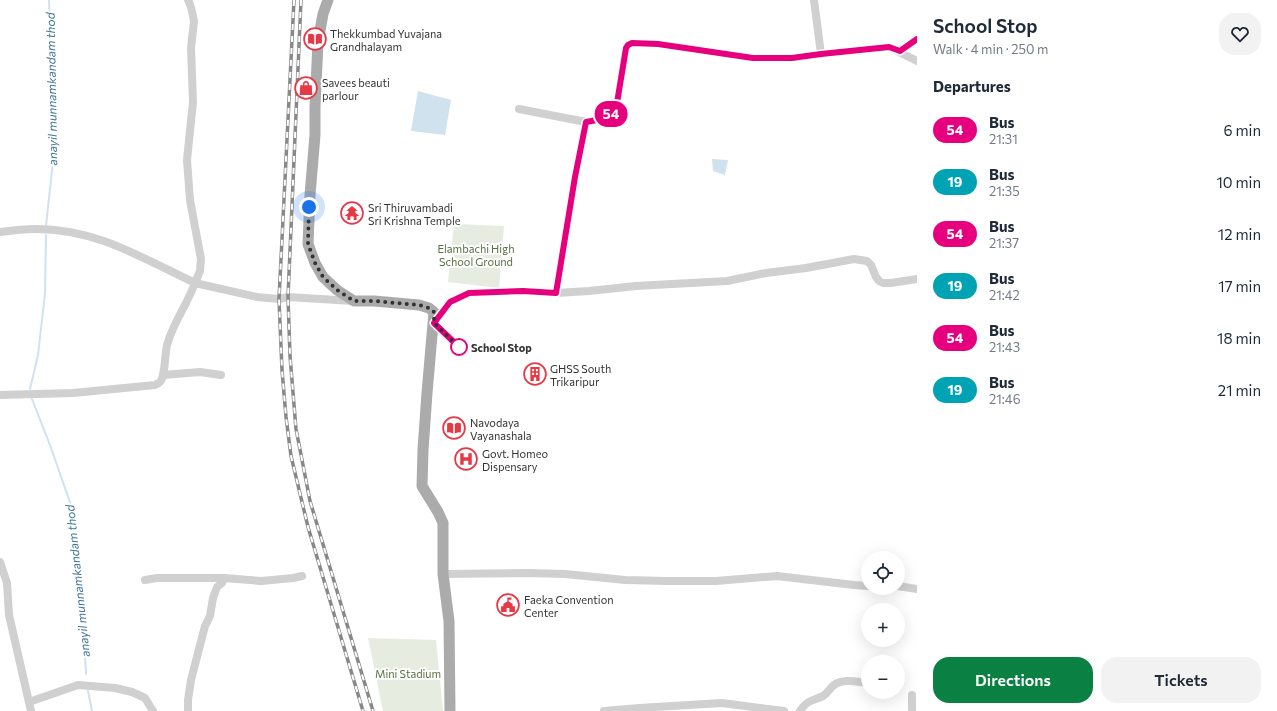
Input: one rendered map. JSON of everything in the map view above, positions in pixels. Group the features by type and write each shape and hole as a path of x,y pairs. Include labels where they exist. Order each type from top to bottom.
{"main road":[{"path":"328,0 323,14 318,42 314,107 316,135 310,194 308,244 315,263 323,277 337,290 354,301 374,301 419,305 429,308 434,312 423,450 422,486 443,523 443,574 448,621 450,711"}],"street":[{"path":"0,396 73,393 155,385 160,382 163,375 164,358 171,333 188,300 200,271 201,259 190,200 187,160 193,102 191,48 194,21 191,6 188,0"},
{"path":"814,0 821,54"},
{"path":"900,51 917,39"},
{"path":"519,109 586,122 608,118 616,109 626,48 632,43 658,44 753,58 792,58 889,47 900,51 917,61"},
{"path":"556,293 575,177 586,122"},
{"path":"0,232 32,228 53,229 94,237 117,246 195,283 257,297 278,299 288,297 354,301"},
{"path":"459,347 434,323 450,302 469,293 523,291 556,293 636,286 727,281 766,273 806,268 854,259 867,261 871,265 876,277 883,283 890,284 917,279"},
{"path":"163,375 200,372 221,375"},
{"path":"0,562 7,583 9,615 31,711"},
{"path":"443,574 565,574 625,580 667,581 716,581 777,576 861,586"},
{"path":"145,580 157,578 224,578 261,581 302,576"},
{"path":"188,711 191,680 205,626 210,616 213,598 217,587 222,583 224,578"},
{"path":"905,587 917,589"},
{"path":"800,711 804,704 826,694 838,682 861,682"},
{"path":"29,702 78,684 115,688 132,692 145,698 153,711"},
{"path":"912,695 912,711"},
{"path":"604,711 722,703 784,711"}],"green space":[{"name":"Elambachi High School Ground","path":"454,224 504,226 499,288 448,282"},
{"name":"Mini Stadium","path":"368,638 436,640 443,711 383,711"}],"water":[{"path":"418,91 451,100 445,135 411,131"},
{"path":"712,159 728,160 725,175 713,171"}],"waterway":[{"name":"anayil munnamkandam thod","path":"46,226 54,152 49,0"},
{"name":"anayil munnamkandam thod","path":"30,389 38,355 45,293 46,235"},
{"name":"anayil munnamkandam thod","path":"32,399 72,508 82,606 86,674"},
{"name":"anayil munnamkandam thod","path":"88,691 92,711"}],"railway":[{"path":"294,0 279,299 282,370 286,417 291,456 308,527 363,711"},
{"path":"301,0 288,297 290,356 296,429 310,501 373,711"}],"bus line":[{"name":"54","path":"459,347 434,323 450,302 469,293 523,291 556,293 575,177 586,122 608,118 616,109 626,48 628,45 632,43 658,44 753,58 792,58 889,47 900,51 917,39"}],"place":[{"name":"Thekkumbad Yuvajana Grandhalayam","path":"315,39"},
{"name":"Savees beauti parlour","path":"306,88"},
{"name":"Sri Thiruvambadi Sri Krishna Temple","path":"352,213"},
{"name":"School Stop","path":"459,347"},
{"name":"GHSS South Trikaripur","path":"535,374"},
{"name":"Navodaya Vayanashala","path":"454,428"},
{"name":"Govt. Homeo Dispensary","path":"466,459"},
{"name":"Faeka Convention Center","path":"508,605"}],"route":[{"path":"309,207 308,244 315,263 323,277 337,290 354,301 374,301 419,305 429,308 434,312 434,323 459,347"}]}
